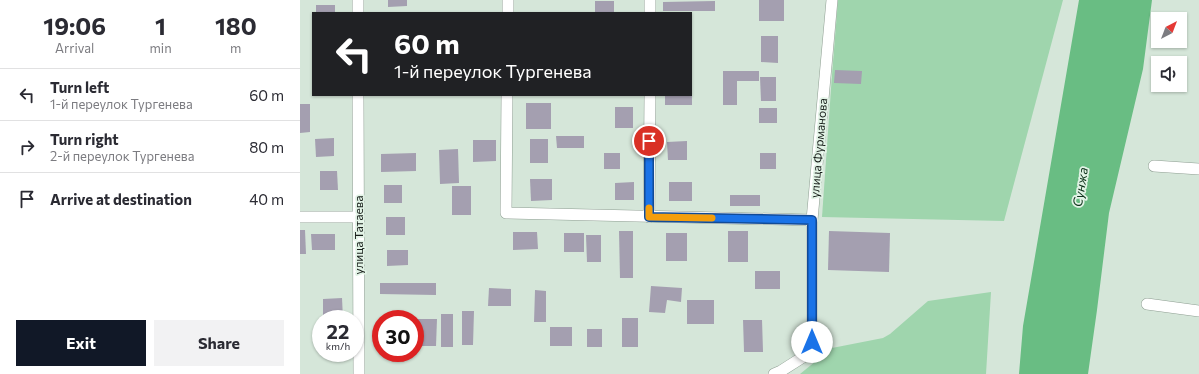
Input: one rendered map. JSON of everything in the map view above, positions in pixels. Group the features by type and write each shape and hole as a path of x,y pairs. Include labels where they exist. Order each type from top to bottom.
{"street":[{"path":"358,0 358,12"},
{"path":"508,0 508,12"},
{"path":"650,0 650,12"},
{"name":"улица Фурманова","path":"774,374 780,372 803,357 812,342 812,220 832,0"},
{"name":"улица Татаева","path":"358,96 359,374"},
{"path":"507,96 506,213 812,220"},
{"path":"649,217 650,96"},
{"path":"1154,166 1199,170"},
{"path":"300,217 358,217"},
{"path":"1147,304 1199,311"}],"shaded area":[{"path":"838,0 1063,0 1004,221 822,217"},
{"path":"991,292 986,374 800,374 832,348 883,338 890,334 928,301"}],"water":[{"name":"Сунжа","path":"1079,0 1152,0 1143,69 1109,213 1088,374 1019,374 1023,326"}],"building":[{"path":"388,0 407,0 407,6 388,7"},
{"path":"759,0 784,0 784,21 759,21"},
{"path":"595,1 614,1 614,12 595,12"},
{"path":"715,1 715,11 663,11 663,2"},
{"path":"316,5 335,5 335,12 316,12"},
{"path":"761,36 778,36 778,63 761,62"},
{"path":"835,70 862,71 861,84 834,83"},
{"path":"723,71 759,71 759,81 737,81 737,105 723,105"},
{"path":"760,77 776,77 776,101 761,101"},
{"path":"665,96 692,96 692,105 665,105"},
{"path":"526,103 551,103 551,129 526,129"},
{"path":"300,104 310,104 310,132 300,133"},
{"path":"615,107 633,107 633,128 615,128"},
{"path":"759,108 777,108 777,123 759,123"},
{"path":"556,136 584,136 584,148 557,148"},
{"path":"334,138 334,156 316,157 315,139"},
{"path":"530,139 548,139 548,163 530,163"},
{"path":"473,140 496,140 496,161 473,162"},
{"path":"687,141 687,160 668,160 667,142"},
{"path":"458,149 459,183 440,184 439,150"},
{"path":"416,153 416,171 381,172 381,154"},
{"path":"604,153 620,153 620,169 604,169"},
{"path":"760,153 776,153 776,169 760,169"},
{"path":"320,171 337,171 338,190 320,190"},
{"path":"530,179 552,179 552,200 531,201"},
{"path":"634,182 634,200 615,200 615,183"},
{"path":"669,182 692,182 692,201 669,201"},
{"path":"384,185 402,185 402,203 384,203"},
{"path":"452,186 471,186 471,215 452,215"},
{"path":"730,195 760,195 760,206 730,206"},
{"path":"386,217 405,217 405,235 386,235"},
{"path":"300,230 305,230 306,254 300,254"},
{"path":"619,231 633,231 633,278 620,278"},
{"path":"728,231 748,231 748,262 728,262"},
{"path":"829,231 890,233 889,272 828,270"},
{"path":"513,232 537,232 538,249 513,250"},
{"path":"564,233 584,233 584,252 564,252"},
{"path":"666,233 687,233 687,261 666,261"},
{"path":"311,234 335,234 335,250 312,250"},
{"path":"586,235 601,235 601,262 587,262"},
{"path":"387,250 408,250 408,265 387,266"},
{"path":"755,271 780,271 780,289 755,289"},
{"path":"380,283 436,283 436,295 380,294"},
{"path":"651,286 682,288 681,302 667,300 665,313 649,312"},
{"path":"489,288 511,289 511,306 488,306"},
{"path":"535,290 546,291 546,322 534,322"},
{"path":"342,298 343,310 323,310 323,299"},
{"path":"687,300 714,300 714,324 687,324"},
{"path":"462,311 474,311 473,345 462,345"},
{"path":"441,314 453,314 453,347 441,347"},
{"path":"622,318 638,318 638,347 622,347"},
{"path":"424,319 437,319 436,346 424,346"},
{"path":"743,320 762,320 763,352 744,352"},
{"path":"550,327 572,327 572,346 550,346"},
{"path":"587,329 602,329 602,347 587,347"}],"slow traffic":[{"path":"649,208 649,217 712,218"}],"route":[{"path":"649,141 649,217 812,220 812,342"}]}
